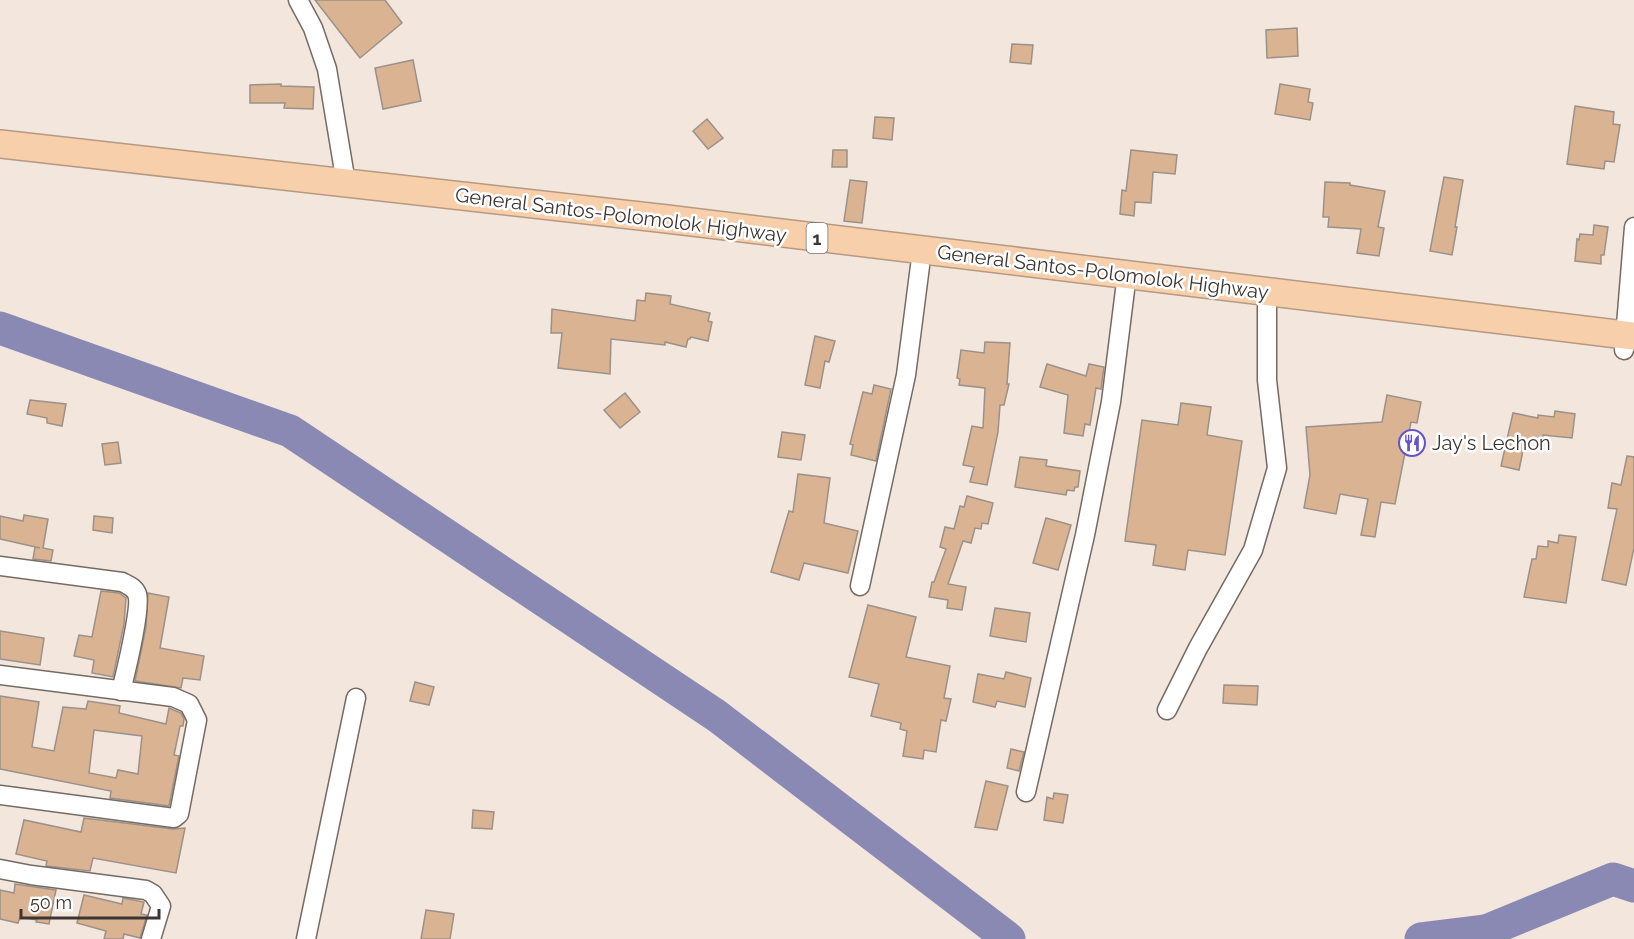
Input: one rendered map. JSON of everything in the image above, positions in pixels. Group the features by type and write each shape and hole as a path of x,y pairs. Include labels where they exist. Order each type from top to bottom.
{"highway":[{"name":"General Santos-Polomolok Highway","path":"0,144 667,219 1629,343"},
{"name":"1","path":"0,160 648,233 1267,307 1629,343"}],"street":[{"path":"298,0 313,28 327,69 346,183"},
{"path":"1629,343 1634,227"},
{"path":"860,586 906,375 920,266"},
{"path":"1026,792 1089,513 1111,402 1125,290"},
{"path":"1167,710 1198,648 1253,550 1277,468 1267,380 1267,307"},
{"path":"0,566 122,582 134,590 138,600 121,691"},
{"path":"0,675 172,698 189,704 197,716 193,747 179,814 176,817 170,819 0,795"},
{"path":"306,939 356,698"},
{"path":"0,869 146,890 153,894 160,906 152,939"}],"building":[{"path":"315,0 385,0 402,23 360,58"},
{"path":"1297,28 1298,56 1267,58 1266,30"},
{"path":"1012,44 1033,45 1031,64 1010,62"},
{"path":"413,60 421,101 383,109 375,68"},
{"path":"281,84 281,86 314,87 313,109 284,108 285,103 250,103 250,85"},
{"path":"1280,84 1310,89 1308,102 1313,103 1310,120 1275,114"},
{"path":"1575,106 1614,112 1613,124 1620,125 1614,162 1605,161 1604,169 1567,164"},
{"path":"875,117 894,118 892,140 873,138"},
{"path":"707,119 723,138 708,149 693,131"},
{"path":"833,150 847,150 847,167 832,167"},
{"path":"1131,150 1177,155 1175,174 1153,172 1151,203 1135,202 1134,216 1120,214 1122,190 1126,191"},
{"path":"1444,177 1463,180 1452,255 1430,251"},
{"path":"850,180 867,182 862,223 844,221"},
{"path":"1325,182 1350,183 1350,185 1385,191 1378,227 1384,228 1379,256 1357,253 1361,229 1328,227 1329,217 1323,217"},
{"path":"1594,225 1608,227 1601,264 1575,261 1577,239 1579,240 1580,234 1593,235"},
{"path":"646,293 671,296 670,304 710,313 708,321 712,322 708,341 691,337 686,347 665,342 665,345 611,339 610,374 558,368 562,333 551,333 552,309 635,321 637,300 645,301"},
{"path":"815,336 835,341 829,362 825,361 820,388 805,385"},
{"path":"985,342 1010,343 1007,384 1009,384 1004,405 1000,405 998,432 987,485 970,482 974,467 963,465 972,426 983,428 985,388 959,385 960,379 957,378 961,350 984,353"},
{"path":"1047,364 1086,376 1089,364 1104,367 1101,389 1096,388 1090,425 1085,424 1083,436 1064,433 1068,395 1040,387"},
{"path":"874,385 891,389 876,461 851,455 853,445 850,444 863,392 872,394"},
{"path":"625,393 640,412 620,428 604,410"},
{"path":"1387,395 1421,402 1417,423 1411,422 1395,504 1381,502 1375,537 1361,535 1368,499 1340,494 1336,514 1304,508 1310,475 1306,427 1382,422"},
{"path":"30,400 66,404 62,426 47,423 47,418 27,414"},
{"path":"1181,403 1211,407 1207,435 1242,441 1225,555 1188,550 1185,570 1153,565 1156,545 1125,541 1142,420 1178,425"},
{"path":"1555,411 1575,414 1572,438 1543,435 1542,443 1525,441 1519,470 1501,466 1513,413 1538,418 1538,415 1554,417"},
{"path":"782,432 805,435 801,460 778,457"},
{"path":"118,442 121,463 105,465 102,444"},
{"path":"1627,456 1634,457 1634,548 1626,585 1602,580 1617,509 1608,508 1612,483 1621,485"},
{"path":"1020,457 1047,460 1046,466 1080,471 1078,487 1075,487 1074,491 1067,490 1066,495 1015,487"},
{"path":"798,474 830,478 824,523 858,531 848,573 804,563 799,580 771,572 789,511 793,512"},
{"path":"967,496 993,503 988,524 982,523 981,529 975,528 971,543 963,541 948,584 966,587 962,610 947,608 948,600 929,597 932,582 934,582 946,549 940,547 945,527 954,529 960,506 964,507"},
{"path":"24,515 48,519 43,548 53,550 51,561 33,559 35,547 40,548 0,539 0,516 23,521"},
{"path":"94,516 113,518 112,533 93,530"},
{"path":"1046,518 1071,525 1058,570 1033,563"},
{"path":"1559,535 1576,537 1566,603 1524,597 1532,559 1536,559 1538,546 1548,547 1548,541 1558,543"},
{"path":"101,591 119,593 126,598 124,624 113,677 92,673 94,660 74,656 79,635 92,637"},
{"path":"148,593 169,597 160,648 204,656 200,680 183,678 181,688 135,681 146,627"},
{"path":"868,605 916,617 906,657 950,666 944,698 951,699 946,721 941,720 936,752 924,750 923,759 903,756 907,731 900,729 901,723 871,716 879,684 849,677"},
{"path":"995,608 1030,613 1026,642 990,636"},
{"path":"0,631 44,638 40,665 0,659"},
{"path":"1006,672 1031,678 1025,707 997,701 995,707 973,702 978,674 1004,679"},
{"path":"415,682 434,687 429,705 410,701"},
{"path":"1224,685 1258,686 1257,705 1223,703"},
{"path":"0,696 39,702 32,747 54,751 63,707 86,709 88,701 120,706 119,713 166,724 169,708 181,713 184,719 183,726 180,726 174,755 179,756 169,806 110,798 111,791 0,769","holes":["94,730 142,736 138,774 118,770 116,778 89,773"]},
{"path":"1011,749 1024,752 1019,771 1007,768"},
{"path":"986,781 1008,786 997,830 975,827"},
{"path":"1054,793 1068,795 1063,823 1044,820 1047,797 1053,799"},
{"path":"473,810 494,812 492,829 472,828"},
{"path":"84,818 173,829 185,828 176,873 93,858 90,871 46,866 47,861 16,854 24,820 81,832"},
{"path":"15,884 56,890 49,924 20,917 18,923 0,919 0,890 14,893"},
{"path":"84,895 122,904 123,898 144,902 141,914 147,915 140,938 124,934 123,939 104,939 106,931 77,923"},
{"path":"426,910 454,914 450,939 421,939"}],"waterway":[{"path":"0,328 290,431 717,716 1009,939"},
{"path":"1421,939 1486,931 1613,879 1634,886"}],"place":[{"name":"Jay's Lechon","path":"1412,443"}]}
